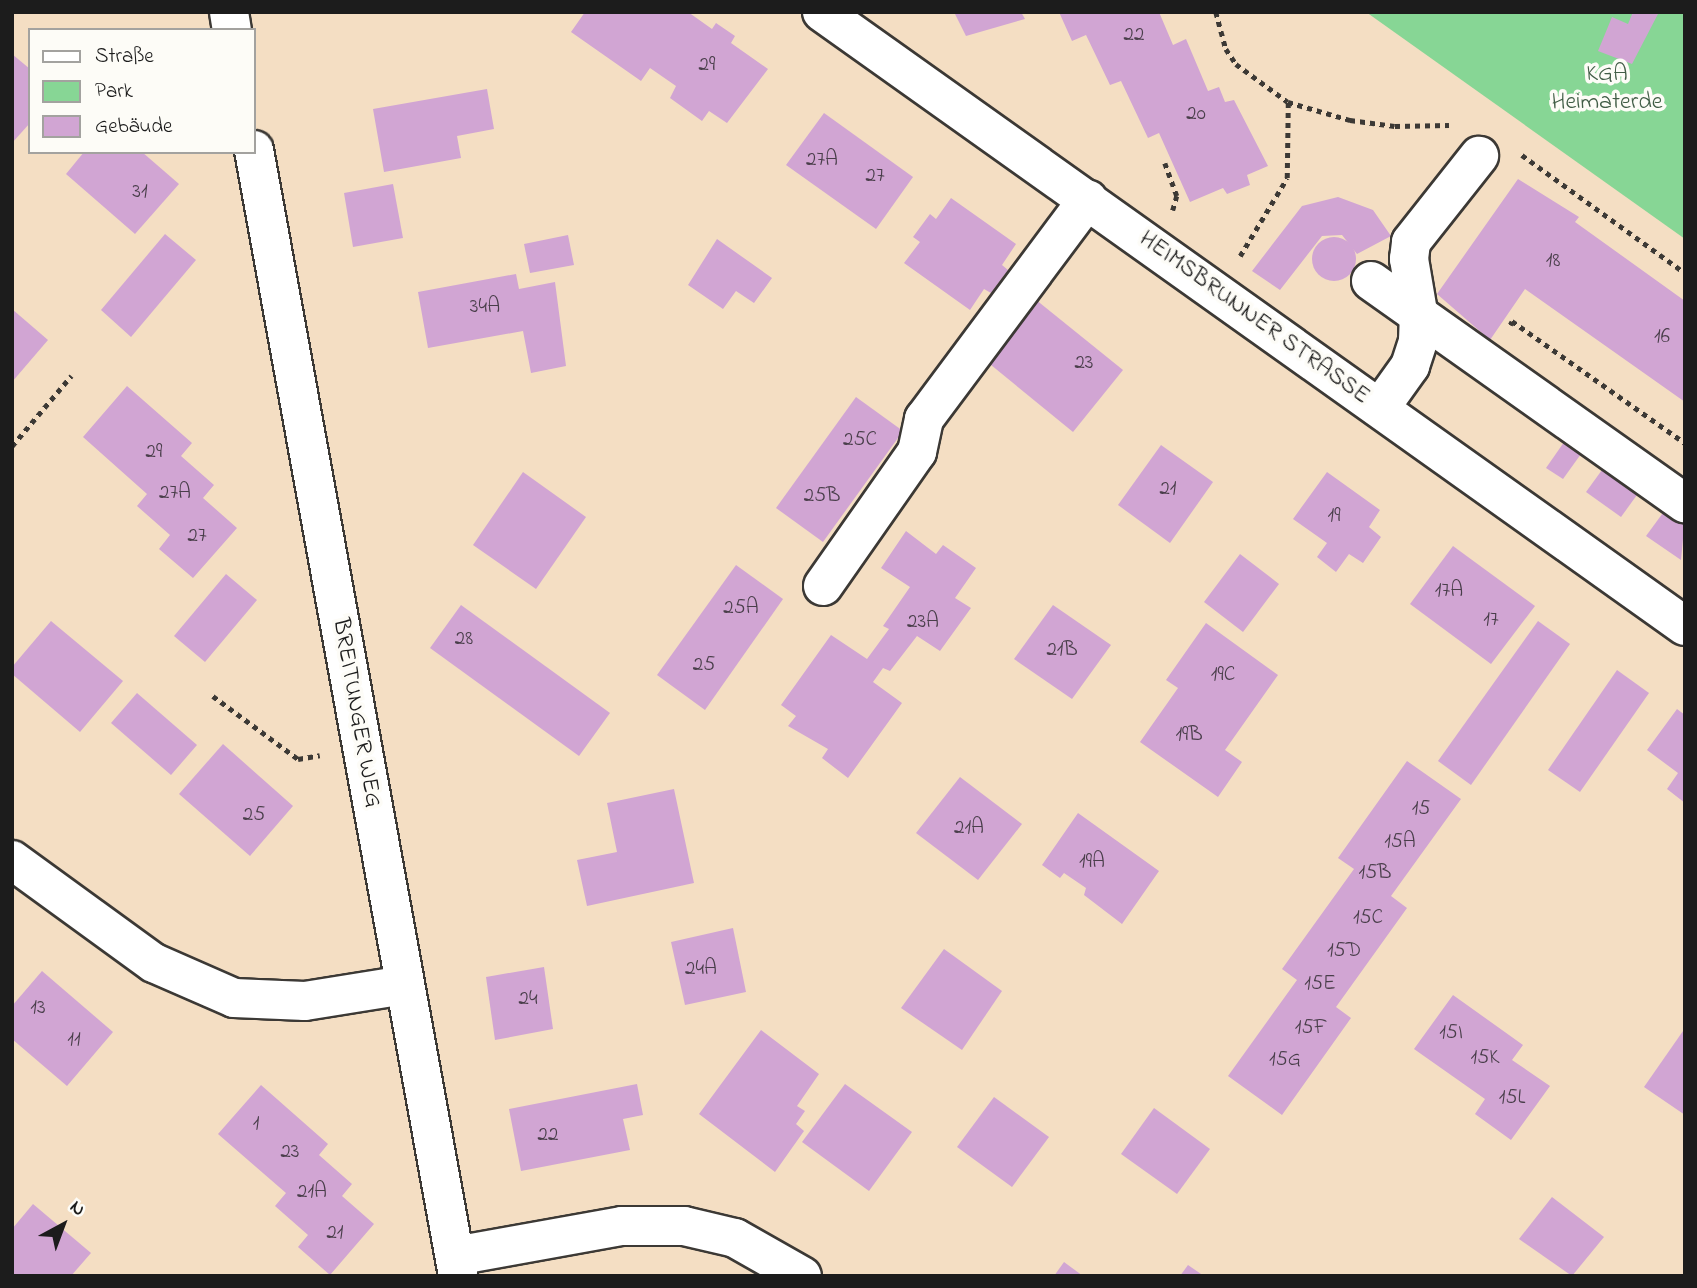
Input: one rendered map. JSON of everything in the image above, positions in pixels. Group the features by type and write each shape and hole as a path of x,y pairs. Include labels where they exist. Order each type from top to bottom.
{"street":[{"name":"HEIMSBRUNNER STRASSE","path":"822,12 1685,626"},
{"name":"BREITUNGER WEG","path":"255,154 456,1266"},
{"path":"1380,408 1410,366 1418,341 1419,318 1409,259 1411,242 1479,156"},
{"path":"823,586 917,452 924,419 1088,199"},
{"path":"1371,281 1685,503"},
{"path":"12,860 154,963 234,998 305,1001 405,985"},
{"path":"456,1266 622,1226 684,1226 735,1238 802,1276"}],"path":[{"path":"1236,262 1266,220 1287,178 1287,102"},
{"path":"1165,163 1174,187"},
{"path":"12,446 71,376"},
{"path":"213,696 298,759 331,753"}],"green space":[{"name":"KGA Heimaterde","path":"1366,12 1685,12 1685,239"}],"building":[{"path":"585,12 688,12 712,29 716,23 735,36 731,43 768,69 727,123 709,111 702,121 670,98 676,86 650,68 641,81 571,32"},
{"path":"954,12 1021,12 1025,19 966,36"},
{"path":"1059,12 1159,12 1173,45 1186,39 1208,91 1219,87 1225,102 1234,100 1268,166 1247,175 1250,185 1227,194 1223,188 1190,202 1159,133 1148,138 1121,81 1110,85 1086,35 1072,41"},
{"path":"1633,12 1659,12 1632,64 1598,51 1612,17 1628,24"},
{"path":"12,54 28,67 28,125 12,143"},
{"path":"487,89 494,129 457,136 461,158 384,172 373,109"},
{"path":"824,113 913,177 876,229 786,165"},
{"path":"82,154 144,154 179,184 135,234 66,174"},
{"path":"1518,179 1579,217 1575,222 1685,301 1685,402 1525,289 1490,340 1437,294"},
{"path":"393,184 403,238 353,247 344,193"},
{"path":"1338,197 1373,210 1391,236 1357,254 1342,235 1322,236 1280,290 1252,271 1302,206"},
{"path":"951,198 1016,244 1002,265 1008,270 991,293 984,289 970,310 904,263 920,242 913,237 930,214 936,219"},
{"path":"165,234 196,260 131,337 101,310"},
{"path":"568,235 574,265 530,273 524,244"},
{"path":"1334,237 1349,244 1356,259 1349,274 1334,281 1319,274 1312,259 1319,244"},
{"path":"717,239 772,278 754,303 736,291 723,309 688,285"},
{"path":"516,274 519,289 555,282 566,366 531,373 523,331 428,348 418,292"},
{"path":"1030,295 1123,370 1073,432 980,356"},
{"path":"12,309 48,340 12,382"},
{"path":"127,386 192,443 181,456 214,485 203,498 237,528 193,578 159,549 170,535 137,506 147,494 83,437"},
{"path":"856,397 903,431 823,542 776,508"},
{"path":"1569,435 1586,447 1563,479 1546,468"},
{"path":"1161,445 1213,482 1170,543 1118,505"},
{"path":"1607,463 1642,488 1621,517 1586,492"},
{"path":"523,472 586,517 536,589 473,545"},
{"path":"1327,472 1380,510 1369,527 1381,537 1363,563 1349,554 1336,572 1317,557 1327,543 1293,519"},
{"path":"1668,506 1685,518 1681,560 1646,536"},
{"path":"906,531 936,554 943,545 976,568 955,598 971,608 940,651 917,636 890,671 883,668 873,682 902,703 848,778 822,758 828,749 788,726 796,716 781,705 831,635 867,659 889,629 883,626 910,587 881,568"},
{"path":"1453,546 1535,606 1491,664 1410,604"},
{"path":"1240,554 1279,584 1243,632 1204,602"},
{"path":"736,565 783,599 705,710 657,675"},
{"path":"226,574 257,600 205,662 174,636"},
{"path":"461,605 610,713 579,756 430,648"},
{"path":"1053,605 1111,645 1072,699 1014,659"},
{"path":"51,621 123,681 80,732 12,674 12,667"},
{"path":"1538,621 1570,644 1471,785 1438,761"},
{"path":"1206,623 1278,675 1225,750 1242,762 1218,797 1140,742 1178,688 1166,680"},
{"path":"1617,670 1649,693 1580,792 1548,770"},
{"path":"137,693 197,745 171,775 111,723"},
{"path":"1677,709 1685,715 1685,803 1667,789 1678,773 1647,750"},
{"path":"223,744 293,806 250,856 179,794"},
{"path":"1407,761 1461,799 1391,896 1407,908 1336,1007 1351,1018 1282,1115 1228,1076 1297,980 1282,969 1354,869 1338,858"},
{"path":"960,777 1022,824 978,880 916,833"},
{"path":"674,789 694,883 587,906 577,860 617,852 607,803"},
{"path":"1078,813 1159,871 1122,924 1084,895 1086,888 1064,873 1060,878 1042,865"},
{"path":"733,928 746,992 685,1005 671,942"},
{"path":"944,949 1002,991 962,1050 901,1008"},
{"path":"544,967 553,1029 495,1040 486,977"},
{"path":"42,971 113,1032 67,1086 12,1039 12,1006"},
{"path":"1453,995 1523,1045 1512,1060 1550,1086 1511,1140 1475,1114 1485,1099 1414,1049"},
{"path":"761,1030 819,1074 797,1106 805,1111 796,1124 804,1131 775,1172 699,1114"},
{"path":"1683,1031 1685,1033 1685,1115 1644,1087"},
{"path":"637,1084 643,1115 623,1119 630,1150 521,1171 509,1109"},
{"path":"845,1084 912,1132 869,1191 802,1142"},
{"path":"261,1085 328,1144 319,1155 352,1184 342,1196 374,1224 330,1275 298,1247 308,1235 275,1206 286,1193 218,1134"},
{"path":"994,1097 1049,1137 1012,1187 957,1147"},
{"path":"1154,1108 1210,1149 1177,1194 1121,1154"},
{"path":"1552,1197 1604,1237 1572,1276 1519,1239"},
{"path":"33,1204 91,1253 71,1276 12,1276 12,1229"},
{"path":"1064,1262 1083,1276 1054,1276"},
{"path":"1188,1265 1204,1276 1180,1276"}]}
